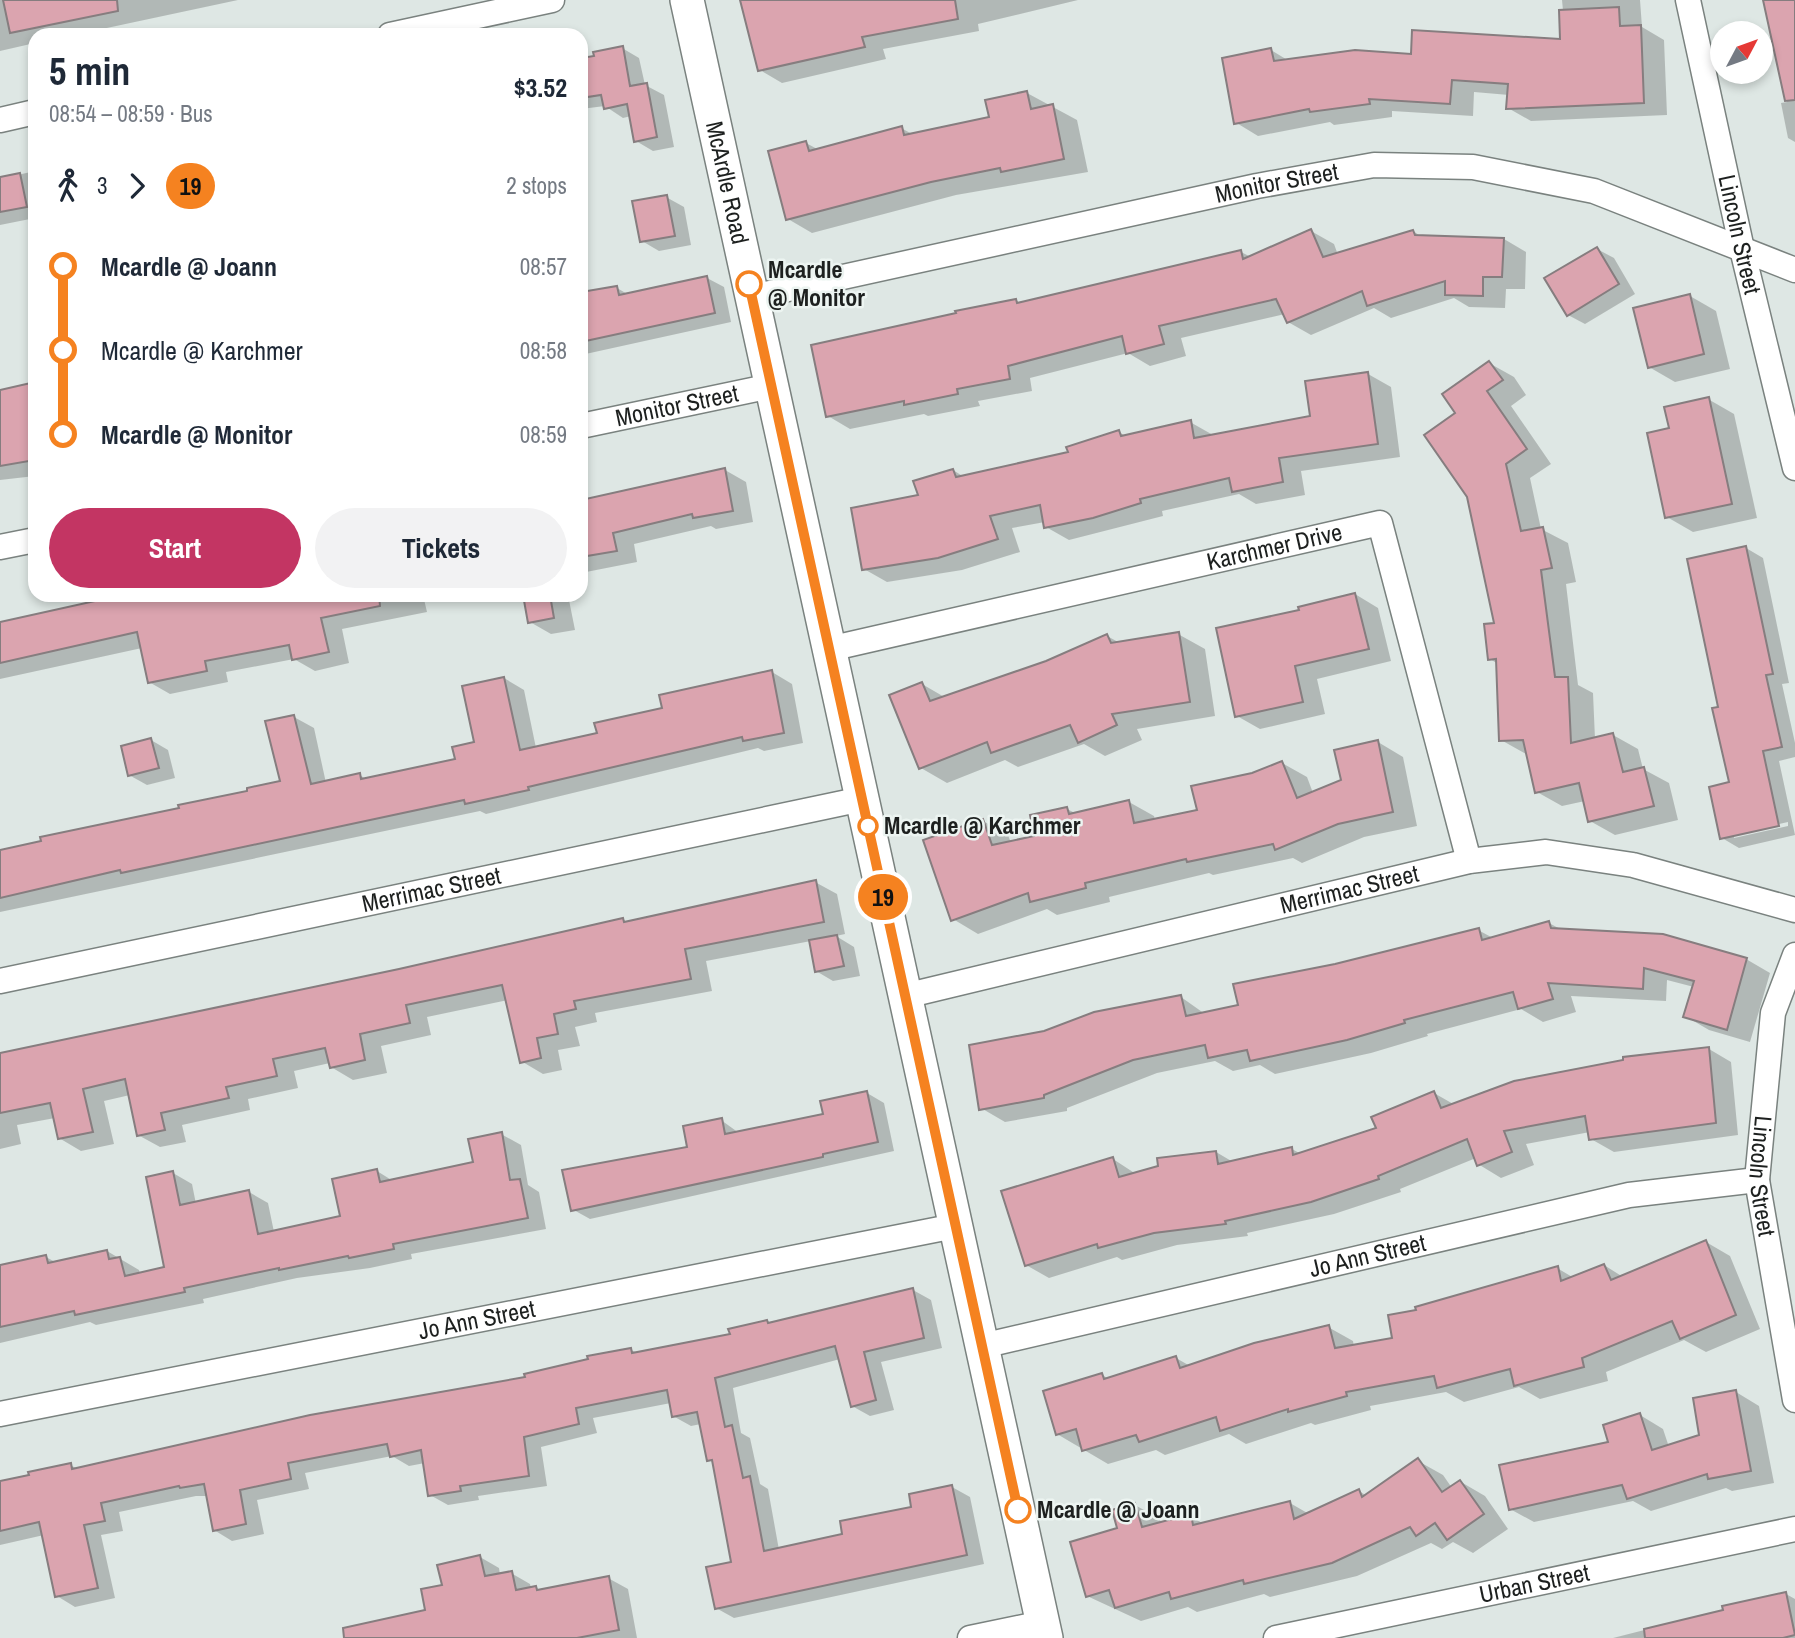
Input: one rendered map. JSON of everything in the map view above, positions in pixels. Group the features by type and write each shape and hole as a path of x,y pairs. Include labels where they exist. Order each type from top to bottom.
{"main road":[{"name":"McArdle Road","path":"687,0 1044,1630"}],"street":[{"path":"422,28 552,0"},
{"name":"Lincoln Street","path":"1688,0 1742,250 1795,468"},
{"path":"0,120 28,114"},
{"name":"Monitor Street","path":"752,297 1257,186 1374,165 1473,167 1594,191 1795,270"},
{"name":"Monitor Street","path":"588,425 771,386"},
{"name":"Karchmer Drive","path":"829,649 1380,523 1469,861"},
{"path":"0,547 28,541"},
{"name":"Merrimac Street","path":"0,981 862,799"},
{"name":"Merrimac Street","path":"905,996 1469,861 1546,852 1633,865 1795,910"},
{"name":"Lincoln Street","path":"1795,955 1773,1013 1757,1180 1795,1400"},
{"name":"Jo Ann Street","path":"982,1346 1629,1195 1757,1180"},
{"name":"Jo Ann Street","path":"0,1414 955,1226"},
{"name":"Urban Street","path":"1276,1638 1795,1529"},
{"path":"970,1638 1044,1630"}],"building":[{"path":"3,0 117,0 118,11 10,33"},
{"path":"740,0 955,0 958,19 862,37 865,47 758,71"},
{"path":"1763,0 1795,0 1795,100 1785,101 1773,46 1773,21 1768,21"},
{"path":"1619,7 1620,26 1641,25 1644,103 1506,109 1508,84 1452,80 1450,104 1369,99 1370,104 1310,112 1309,109 1234,124 1222,58 1271,48 1274,61 1355,50 1411,54 1412,30 1560,39 1559,10"},
{"path":"623,46 630,86 647,83 657,137 634,142 627,104 604,109 601,95 588,97 588,57 594,56 593,52"},
{"path":"1027,91 1031,109 1053,104 1064,159 931,182 786,220 768,151 806,141 809,151 902,126 904,135 989,117 985,100"},
{"path":"20,173 27,207 0,212 0,177"},
{"path":"667,195 675,236 640,242 632,201"},
{"path":"1311,229 1323,257 1413,230 1415,235 1504,238 1502,277 1483,277 1483,296 1445,295 1445,281 1367,306 1362,291 1287,323 1276,299 1159,326 1164,344 1126,354 1122,336 1008,366 1010,379 957,389 958,394 904,405 904,401 826,417 811,345 956,313 955,311 1016,299 1017,303 1241,250 1243,259"},
{"path":"1597,247 1619,284 1567,316 1544,278"},
{"path":"707,276 715,313 588,340 588,291 617,286 619,295"},
{"path":"1690,294 1704,354 1648,368 1633,308"},
{"path":"1489,361 1503,380 1487,391 1527,449 1506,464 1521,531 1543,527 1552,568 1541,570 1555,677 1568,677 1571,743 1613,733 1623,772 1644,767 1654,806 1588,822 1579,783 1535,793 1523,740 1499,741 1496,659 1488,660 1484,624 1494,623 1467,497 1424,435 1455,413 1442,394"},
{"path":"1368,372 1378,444 1279,458 1283,482 1232,492 1229,478 1140,499 1141,503 1093,518 1044,528 1040,505 990,516 998,539 938,558 862,570 851,508 918,495 913,481 953,469 956,477 1068,452 1066,447 1119,430 1121,436 1191,420 1194,438 1310,416 1305,381"},
{"path":"28,384 28,461 0,466 0,390"},
{"path":"1709,397 1732,504 1665,518 1647,433 1669,428 1664,407"},
{"path":"725,468 733,511 693,518 692,514 613,533 617,551 588,556 588,498"},
{"path":"1746,546 1773,674 1766,675 1782,747 1763,751 1779,826 1720,839 1709,787 1729,782 1712,708 1718,707 1687,559"},
{"path":"1355,593 1369,649 1295,666 1303,702 1235,717 1216,628 1299,610 1298,607"},
{"path":"90,602 380,602 380,606 321,618 329,652 292,660 289,645 205,661 207,671 148,683 137,632 0,663 0,622"},
{"path":"524,602 551,602 554,618 528,623"},
{"path":"1179,632 1190,702 1112,714 1117,725 1078,743 1070,725 991,753 987,742 919,769 889,695 922,682 930,701 1046,661 1107,634 1111,643"},
{"path":"772,670 784,733 743,741 742,737 465,804 464,800 121,873 120,870 0,898 0,850 41,841 40,837 179,808 178,805 247,791 247,788 280,781 265,721 294,715 311,784 360,773 361,779 455,759 452,747 474,742 462,686 504,677 520,750 597,733 594,723 662,708 659,695"},
{"path":"151,738 159,768 128,776 121,746"},
{"path":"1378,740 1393,812 1338,824 1275,850 1273,844 1187,862 1186,859 1085,883 1086,888 1030,902 1028,893 951,921 923,840 983,819 992,845 1034,836 1030,815 1067,807 1069,814 1129,800 1134,823 1197,810 1191,786 1252,773 1282,761 1297,798 1341,780 1334,750"},
{"path":"816,880 824,922 685,949 691,979 574,1001 576,1009 554,1014 558,1034 537,1038 541,1058 520,1063 502,985 406,1005 410,1023 360,1034 365,1060 330,1068 325,1048 273,1059 277,1076 226,1087 229,1098 161,1113 165,1130 137,1136 125,1079 83,1089 93,1132 58,1139 50,1103 0,1113 0,1053 399,969 623,918 624,922"},
{"path":"1549,921 1551,928 1663,934 1747,958 1727,1030 1683,1017 1694,981 1644,968 1643,989 1548,983 1553,999 1518,1009 1513,992 1404,1020 1405,1023 1347,1040 1250,1061 1247,1050 1208,1058 1205,1045 1133,1060 1044,1095 1044,1098 979,1110 969,1045 1044,1031 1094,1012 1181,995 1186,1016 1238,1005 1233,984 1335,964 1479,928 1482,940"},
{"path":"837,935 844,966 815,972 809,940"},
{"path":"1709,1047 1716,1123 1589,1140 1585,1116 1504,1131 1512,1152 1477,1166 1467,1139 1378,1176 1379,1179 1311,1202 1225,1221 1226,1224 1154,1233 1098,1248 1097,1244 1025,1266 1001,1191 1113,1157 1119,1177 1158,1166 1157,1158 1216,1151 1218,1164 1292,1147 1293,1155 1376,1128 1371,1117 1434,1091 1441,1108 1514,1081 1623,1060 1623,1057"},
{"path":"867,1091 878,1142 823,1154 823,1157 571,1211 562,1170 687,1147 683,1126 722,1118 725,1134 823,1114 820,1101"},
{"path":"502,1132 510,1180 520,1179 528,1218 393,1244 394,1249 279,1268 184,1288 185,1292 75,1315 74,1311 0,1327 0,1265 46,1255 48,1263 107,1250 109,1259 120,1257 125,1276 164,1267 146,1177 173,1171 180,1205 249,1190 258,1234 340,1216 332,1179 377,1169 380,1182 473,1162 468,1139"},
{"path":"1706,1240 1736,1315 1680,1339 1672,1321 1582,1358 1584,1367 1514,1386 1510,1369 1437,1388 1434,1376 1346,1392 1347,1396 1288,1412 1288,1409 1220,1431 1216,1417 1139,1442 1136,1435 1082,1451 1076,1429 1056,1435 1043,1391 1102,1373 1104,1379 1176,1356 1180,1368 1254,1343 1329,1325 1335,1348 1392,1338 1388,1315 1416,1310 1415,1307 1558,1266 1561,1281 1604,1264 1611,1280"},
{"path":"913,1288 924,1338 864,1352 876,1400 851,1407 835,1346 715,1378 725,1427 732,1425 743,1478 750,1476 764,1551 842,1534 840,1521 911,1507 909,1494 952,1485 967,1555 715,1609 706,1567 731,1562 712,1460 707,1461 697,1412 672,1417 667,1390 576,1408 579,1424 524,1437 529,1476 460,1486 461,1491 428,1496 421,1450 390,1457 387,1444 288,1463 291,1479 240,1490 246,1524 213,1531 204,1484 179,1486 101,1503 105,1521 84,1525 98,1588 55,1597 39,1522 0,1531 0,1481 29,1475 28,1472 71,1463 72,1469 310,1415 525,1377 524,1374 588,1359 587,1356 631,1348 632,1353 730,1334 728,1329 767,1320 768,1323"},
{"path":"1736,1390 1751,1471 1708,1479 1707,1474 1627,1499 1622,1485 1509,1510 1499,1465 1608,1442 1603,1425 1640,1413 1652,1450 1699,1435 1693,1398"},
{"path":"1418,1458 1442,1492 1460,1480 1484,1514 1447,1540 1435,1523 1416,1536 1410,1527 1332,1563 1244,1584 1243,1580 1171,1599 1169,1592 1115,1608 1109,1590 1086,1597 1070,1542 1117,1528 1112,1510 1135,1503 1142,1527 1191,1514 1193,1525 1290,1501 1294,1519 1359,1489 1362,1497"},
{"path":"480,1555 485,1576 512,1571 516,1590 536,1586 537,1590 609,1576 619,1630 577,1638 344,1638 343,1628 425,1610 421,1589 442,1585 437,1565"},
{"path":"1786,1592 1795,1635 1783,1638 1645,1638 1644,1629 1723,1610 1722,1606"}],"bus line":[{"name":"19","path":"749,284 1018,1510"}],"place":[{"name":"Mcardle @ Monitor","path":"749,284"},
{"name":"Mcardle @ Karchmer","path":"868,826"},
{"name":"Mcardle @ Joann","path":"1018,1510"}]}
